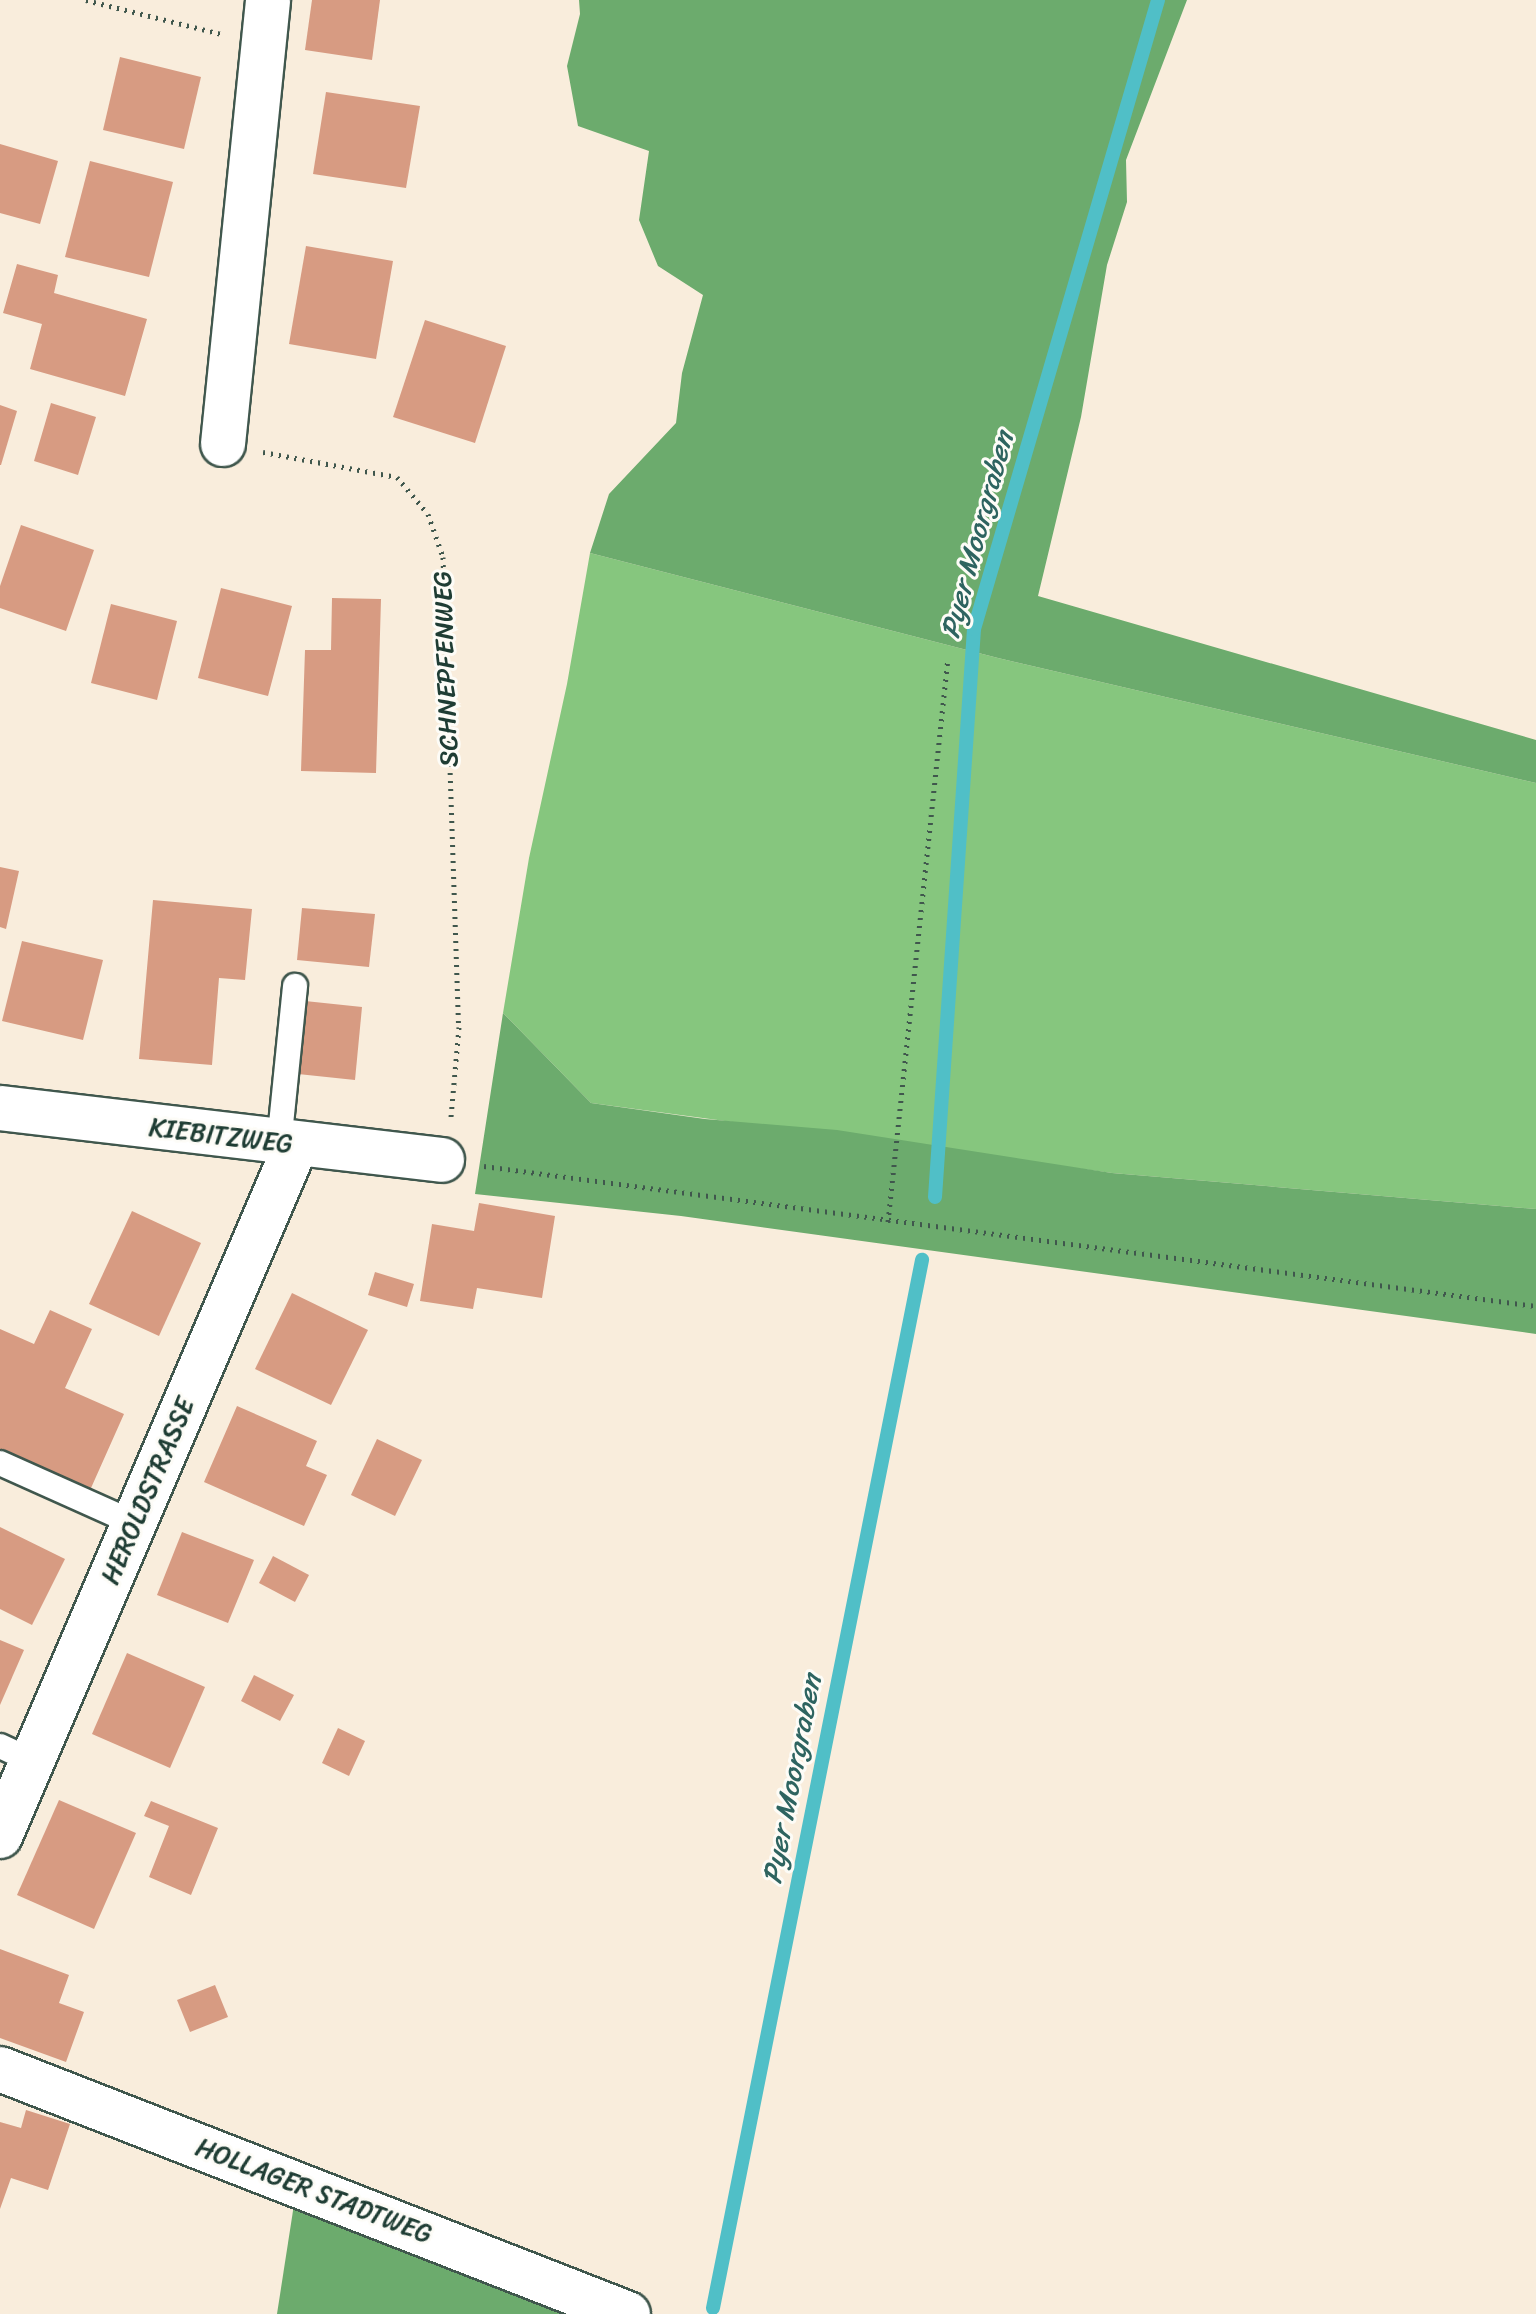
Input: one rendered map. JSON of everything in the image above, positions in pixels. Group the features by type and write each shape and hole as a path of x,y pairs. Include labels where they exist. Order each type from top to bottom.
{"street":[{"path":"223,444 268,0"},
{"name":"KIEBITZWEG","path":"0,1108 288,1145 442,1160"},
{"name":"HEROLDSTRASSE","path":"0,1836 16,1754 134,1523 288,1145"},
{"name":"HOLLAGER STADTWEG","path":"0,2069 628,2314"}],"lane":[{"path":"288,1145 295,986"},
{"path":"0,1463 134,1523"}],"path":[{"path":"86,0 263,45"},
{"name":"SCHNEPFENWEG","path":"223,444 397,477 428,514 443,557 459,1027 454,1103 442,1160"},
{"path":"888,1222 948,658"},
{"path":"442,1160 888,1222 1536,1306"}],"green space":[{"path":"579,0 1187,0 1126,160 1127,202 1107,265 1081,417 1038,596 1536,740 1536,783 998,658 590,553 609,494 676,423 682,373 703,295 658,266 639,220 649,151 578,126 567,66 580,14"},
{"path":"590,553 998,658 1536,783 1536,1209 1112,1173 591,1103 503,1013 529,858 567,684"},
{"path":"503,1013 591,1103 705,1119 837,1130 1112,1173 1536,1209 1536,1334 681,1216 475,1194"},
{"path":"297,2185 628,2314 277,2314"}],"building":[{"path":"312,0 380,0 372,60 305,50"},
{"path":"120,57 201,77 184,149 103,130"},
{"path":"326,92 420,106 406,188 313,174"},
{"path":"0,144 58,161 40,224 0,213"},
{"path":"90,161 173,182 149,277 65,257"},
{"path":"306,246 393,261 376,359 289,344"},
{"path":"17,264 58,275 54,293 147,319 125,396 30,369 42,324 3,313"},
{"path":"425,320 506,346 475,443 393,417"},
{"path":"51,403 96,417 78,475 34,461"},
{"path":"0,405 17,411 1,465 0,465"},
{"path":"21,525 94,550 66,631 0,608 0,586"},
{"path":"221,588 292,606 268,696 198,678"},
{"path":"332,598 381,599 376,773 301,771 305,650 331,650"},
{"path":"111,604 177,621 157,700 91,683"},
{"path":"0,867 19,871 6,929 0,927"},
{"path":"153,900 252,909 245,980 219,978 212,1065 139,1059"},
{"path":"302,908 375,914 369,967 297,960"},
{"path":"22,941 103,960 83,1040 2,1021"},
{"path":"305,1001 362,1007 355,1080 298,1074"},
{"path":"479,1203 555,1216 542,1298 477,1288 473,1309 420,1301 432,1224 474,1231"},
{"path":"132,1211 201,1243 159,1336 89,1304"},
{"path":"375,1272 414,1284 407,1307 368,1295"},
{"path":"292,1293 368,1330 331,1405 255,1369"},
{"path":"50,1310 92,1329 65,1388 124,1414 87,1497 0,1458 0,1329 34,1344"},
{"path":"237,1406 317,1441 306,1466 327,1475 304,1526 204,1482"},
{"path":"377,1439 422,1460 395,1516 351,1495"},
{"path":"0,1527 65,1559 32,1625 0,1609"},
{"path":"182,1532 254,1560 228,1623 157,1595"},
{"path":"273,1556 309,1575 295,1602 259,1583"},
{"path":"0,1640 24,1650 0,1705"},
{"path":"127,1653 205,1687 170,1768 92,1734"},
{"path":"254,1675 294,1695 280,1721 241,1701"},
{"path":"338,1728 365,1741 349,1776 322,1763"},
{"path":"59,1800 136,1833 94,1929 17,1895"},
{"path":"151,1801 218,1828 191,1895 149,1877 169,1826 144,1816"},
{"path":"0,1949 69,1975 59,2003 84,2012 66,2062 0,2038"},
{"path":"215,1985 228,2017 190,2032 177,2000"},
{"path":"26,2110 70,2124 48,2190 11,2178 0,2209 0,2122 21,2128"}],"waterway":[{"name":"Pyer Moorgraben","path":"935,1197 974,629 1158,0"},
{"name":"Pyer Moorgraben","path":"713,2308 922,1260"}]}
